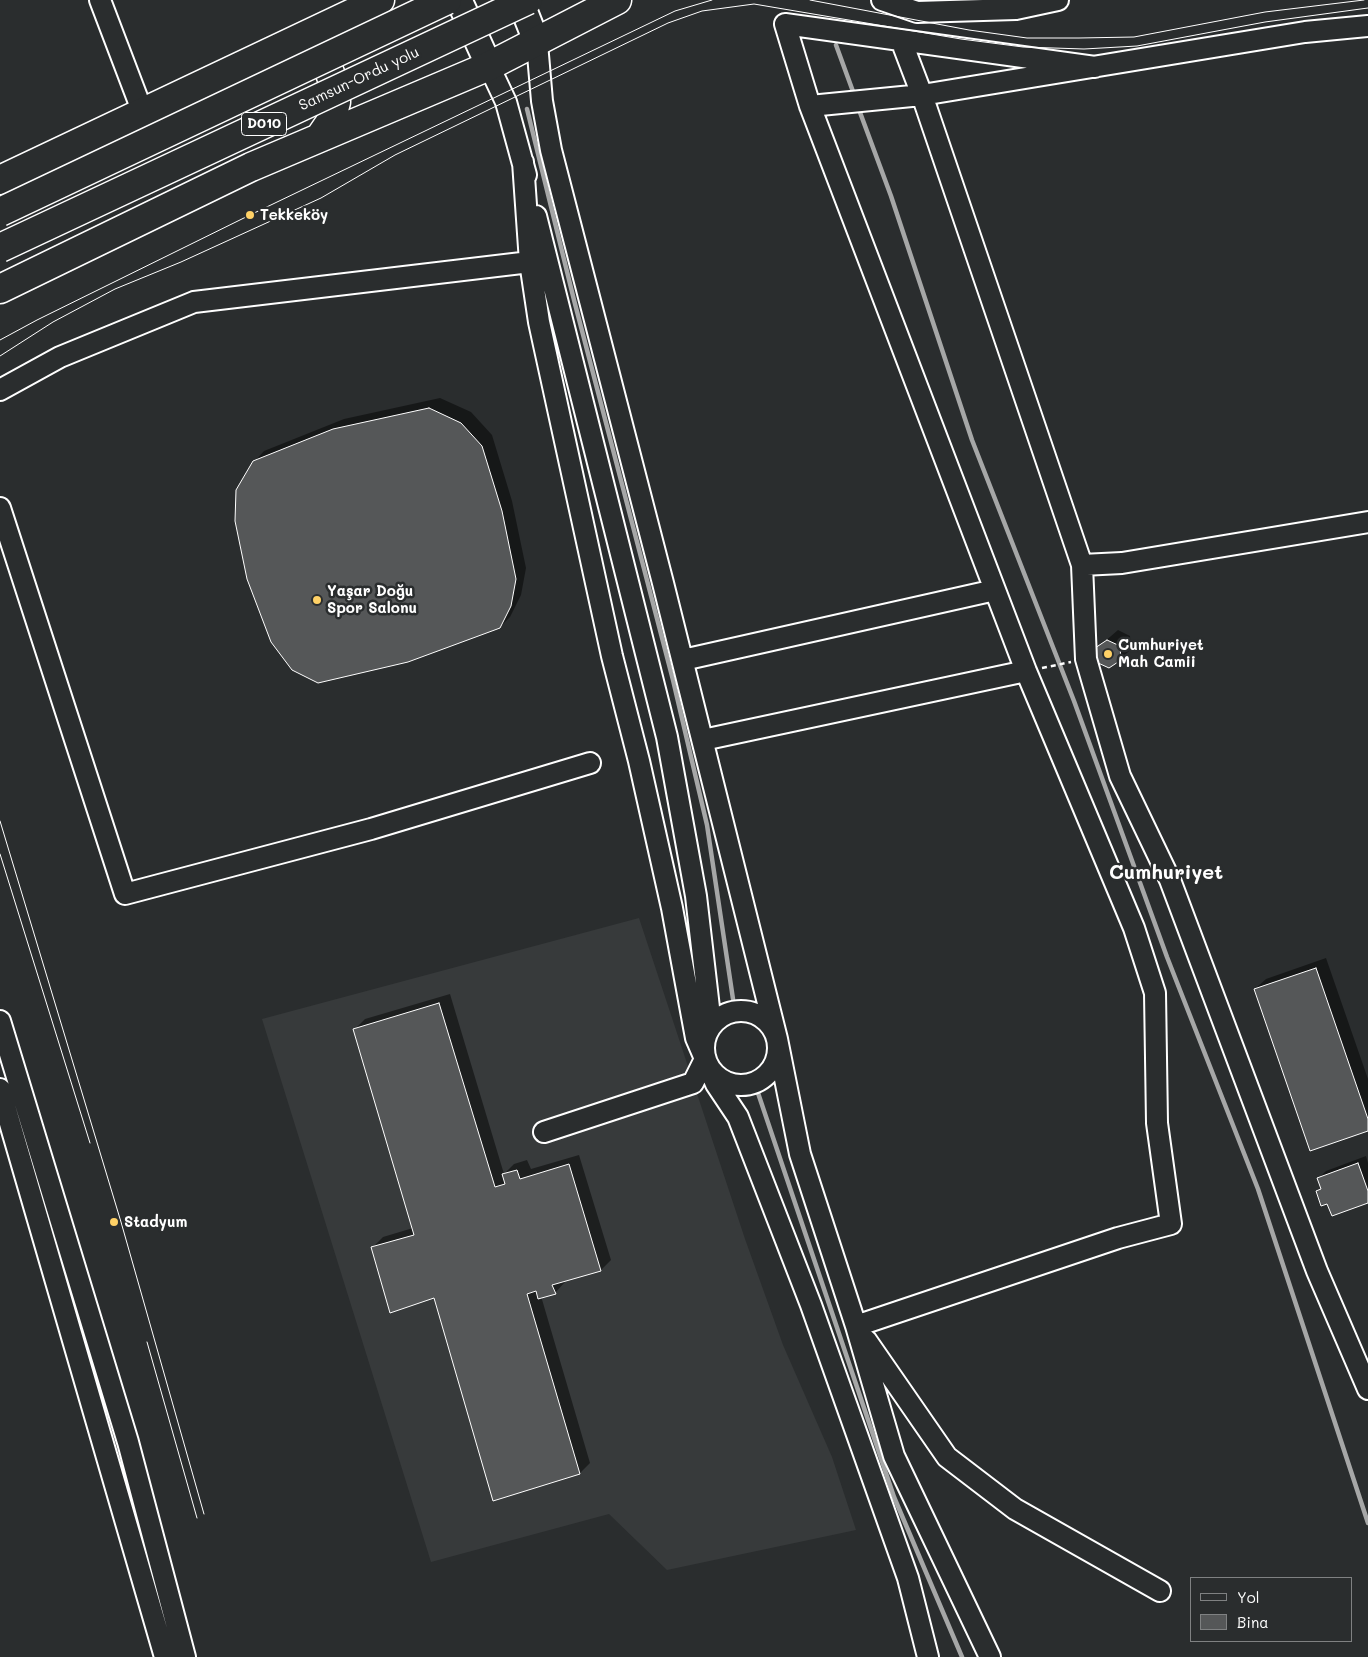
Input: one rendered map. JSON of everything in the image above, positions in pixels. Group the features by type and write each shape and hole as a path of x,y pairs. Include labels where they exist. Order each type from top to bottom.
{"highway":[{"path":"0,180 380,0"},
{"name":"D010","path":"0,212 447,0"},
{"name":"Samsun-Ordu yolu","path":"0,248 528,0"},
{"path":"0,289 320,137 489,66 538,43 617,0"},
{"path":"283,46 302,49 318,58 334,82 335,111 331,121 320,137"}],"main road":[{"path":"459,0 489,66"},
{"path":"520,0 538,43"}],"street":[{"path":"100,0 143,113"},
{"path":"882,0 917,12 1016,9 1058,0"},
{"path":"856,1326 1118,1238 1171,1224 1157,1123 1155,993 1134,928 1026,671 810,106 785,24 1095,67"},
{"path":"810,106 922,96 1305,32 1368,26"},
{"path":"901,40 922,96 1082,565 1086,659 1120,776 1170,880 1317,1271 1368,1389"},
{"path":"538,43 542,101 551,150 703,740 777,1039 800,1154 856,1326 894,1456 990,1657"},
{"path":"489,66 506,102 523,162 667,737 696,896 704,1031"},
{"path":"523,162 530,262 539,322 612,656 639,761 672,908 706,1035 705,1059 716,1084 738,1117 811,1305 908,1578 928,1657"},
{"path":"0,390 60,356 194,302 530,262"},
{"path":"0,508 125,894 370,829 590,763"},
{"path":"1082,565 1122,563 1368,522"},
{"path":"682,660 995,590"},
{"path":"703,740 1026,671"},
{"path":"704,1031 720,1017 731,1012 743,1011 754,1013 764,1019 772,1028 777,1039 778,1051 771,1068 757,1081 745,1085 732,1084 720,1078 711,1070 705,1059"},
{"path":"0,1021 128,1442 185,1657"},
{"path":"544,1132 693,1083 705,1059"},
{"path":"0,1089 165,1657"},
{"path":"856,1326 947,1457 1015,1509 1160,1591"}],"path":[{"path":"1026,671 1086,659"}],"shaded area":[{"path":"639,918 745,1239 783,1345 832,1457 856,1530 667,1570 609,1514 431,1562 262,1019"}],"building":[{"path":"429,408 461,423 482,446 502,511 516,579 511,606 500,628 408,662 318,683 292,670 271,642 247,579 235,521 236,490 253,461 333,429"},
{"name":"Cumhuriyet Mah Camii","path":"1107,640 1120,646 1121,660 1109,668 1096,662 1095,648"},
{"path":"1316,968 1368,1119 1368,1131 1310,1151 1254,989"},
{"path":"439,1003 495,1187 505,1184 502,1174 517,1170 520,1179 569,1164 601,1271 552,1285 556,1294 538,1299 536,1291 527,1294 580,1474 493,1501 434,1298 390,1313 371,1247 414,1235 353,1029"},
{"path":"1358,1163 1368,1191 1368,1203 1332,1216 1327,1204 1321,1206 1316,1191 1321,1189 1317,1178"}],"waterway":[{"path":"836,45 855,97"},
{"path":"858,107 891,196 972,440 1074,701 1167,957 1258,1189 1368,1523"},
{"path":"527,109 574,300 673,680 707,825 733,999"},
{"path":"757,1090 894,1497 962,1657"}],"tram line":[{"path":"0,340 250,215 675,11 712,0"},
{"path":"810,0 969,30 1027,38 1134,37 1265,12 1364,0"},
{"path":"0,356 53,322 115,289 181,262 321,198 395,155 668,23 702,11 754,4 961,39 1023,47 1084,49 1137,46 1265,22 1368,8"},
{"path":"0,821 121,1222 204,1514"},
{"path":"0,854 90,1143"},
{"path":"147,1342 197,1518"}],"place":[{"name":"Tekkeköy","path":"250,215"},
{"name":"Yaşar Doğu Spor Salonu","path":"317,600"},
{"name":"Cumhuriyet Mah Camii","path":"1108,654"},
{"name":"Stadyum","path":"114,1222"}],"district":[{"name":"Cumhuriyet","path":"1166,873"}]}
